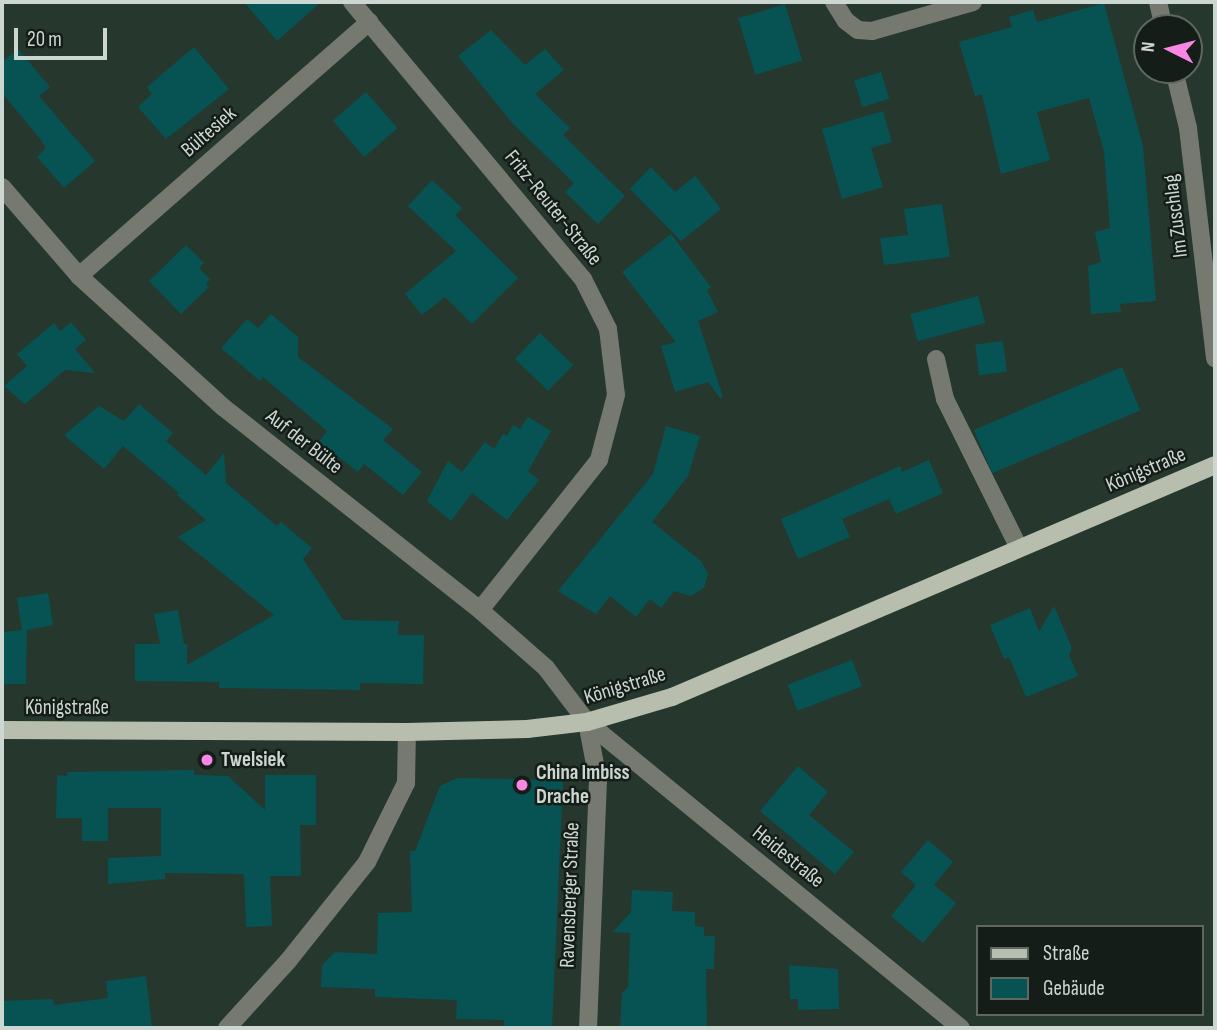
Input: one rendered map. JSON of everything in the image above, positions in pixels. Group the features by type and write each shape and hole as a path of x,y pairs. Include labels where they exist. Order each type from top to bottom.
{"main road":[{"name":"Königstraße","path":"2,730 407,732 527,729 587,722 672,697 1215,465"}],"street":[{"name":"Fritz-Reuter-Straße","path":"352,2 583,279 608,329 615,395 599,460 480,610"},
{"path":"834,2 846,22 858,30 872,31 973,2"},
{"name":"Bültesiek","path":"79,276 369,22"},
{"name":"Im Zuschlag","path":"1177,84 1188,128 1215,358"},
{"name":"Auf der Bülte","path":"2,187 79,276 223,407 480,610 546,668 587,722"},
{"path":"936,359 946,399 1019,548"},
{"name":"Ravensberger Straße","path":"587,722 598,780 588,1028"},
{"name":"Heidestraße","path":"587,722 961,1028"},
{"path":"227,1028 288,961 367,862 406,783 407,732"}],"building":[{"path":"244,2 321,2 277,41"},
{"path":"1104,3 1143,146 1156,301 1120,304 1121,312 1091,314 1088,266 1101,262 1095,232 1110,228 1104,152 1089,98 1037,112 1050,160 1001,174 982,94 975,96 959,42 1012,27 1009,17 1033,10 1037,22"},
{"path":"785,4 802,60 755,75 738,18"},
{"path":"491,30 525,65 545,49 564,70 535,94 570,128 563,135 625,196 598,224 565,192 574,183 513,124 458,56"},
{"path":"194,47 229,89 166,139 138,107 152,94 147,87"},
{"path":"18,49 50,87 39,96 95,161 64,188 37,157 46,148 41,140 2,93 2,62"},
{"path":"881,72 889,99 862,107 854,80"},
{"path":"366,92 397,128 364,157 333,121"},
{"path":"883,111 892,142 871,148 883,187 842,199 822,129"},
{"path":"651,167 675,192 695,176 721,209 681,241 630,189"},
{"path":"432,180 462,208 455,215 518,278 472,324 445,297 422,315 405,294 456,251 408,206"},
{"path":"942,204 950,257 884,265 880,238 908,235 904,209"},
{"path":"671,234 711,287 707,290 718,312 698,321 723,397 720,398 708,382 675,392 661,346 676,342 622,272"},
{"path":"186,245 204,263 199,268 210,279 206,284 209,287 181,314 149,281"},
{"path":"978,296 985,323 918,341 910,314"},
{"path":"271,314 298,337 298,357 393,429 383,440 422,472 403,495 364,464 358,472 319,442 327,431 263,377 260,381 221,348 247,319 258,328"},
{"path":"71,322 86,340 75,349 95,373 65,370 25,404 4,386 27,366 17,354 54,323 60,331"},
{"path":"540,333 573,365 548,391 515,359"},
{"path":"1003,341 1007,372 979,375 975,344"},
{"path":"1122,367 1140,410 992,473 974,430"},
{"path":"139,404 173,433 166,441 206,475 224,453 226,483 277,526 281,522 312,548 303,559 343,620 399,621 398,635 424,635 423,684 360,683 360,690 219,688 219,682 135,681 135,644 160,644 154,614 178,610 184,644 187,644 187,665 274,615 178,537 206,520 177,495 179,493 123,446 104,469 64,435 99,406 124,421"},
{"path":"528,417 551,431 528,471 539,480 507,520 472,493 451,521 427,501 448,461 462,472 485,442 494,449 503,434 507,436 513,425 520,429"},
{"path":"666,426 700,436 688,476 652,522 701,561 708,574 704,588 691,596 674,591 661,608 650,599 636,617 610,596 596,614 558,591 653,474"},
{"path":"929,460 943,493 896,514 889,499 842,519 850,537 798,559 781,519 900,466 902,472"},
{"path":"48,593 53,625 27,630 26,684 2,684 2,632 22,630 17,598"},
{"path":"1054,606 1072,648 1069,655 1078,676 1026,697 1009,657 1004,659 990,625 1030,608 1039,632"},
{"path":"852,660 862,686 798,711 788,685"},
{"path":"798,766 828,792 809,815 854,852 835,874 760,811"},
{"path":"194,770 194,775 228,776 265,810 265,775 316,775 316,825 300,825 301,876 270,876 272,926 246,927 244,874 165,873 165,879 108,884 108,858 161,856 161,808 108,808 108,841 82,841 82,818 56,818 57,775 67,776 67,772"},
{"path":"457,778 563,780 552,1028 504,1028 504,1020 456,1019 457,1000 375,997 375,989 321,987 322,965 335,952 377,954 378,913 412,912 410,851 415,851 440,786"},
{"path":"928,840 953,862 934,885 956,903 923,943 891,916 916,885 901,872"},
{"path":"632,890 673,892 672,911 695,912 695,926 704,927 704,936 715,936 714,969 706,969 707,1028 620,1028 622,993 628,987 630,933 613,932 631,912"},
{"path":"789,965 838,969 839,1009 798,1010 798,999 790,999"},
{"path":"146,976 152,1028 2,1028 2,1001 53,999 54,1005 108,998 106,981"}],"place":[{"name":"Twelsiek","path":"207,760"},
{"name":"China Imbiss Drache","path":"522,785"}]}
